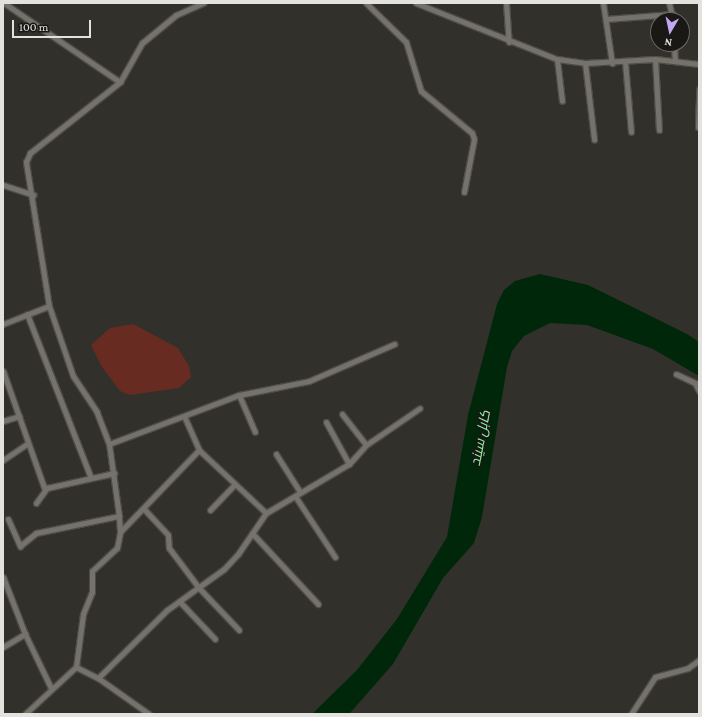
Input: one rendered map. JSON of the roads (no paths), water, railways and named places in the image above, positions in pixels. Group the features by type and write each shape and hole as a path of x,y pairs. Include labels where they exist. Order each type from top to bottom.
{"street":[{"path":"4,3 120,82"},
{"path":"25,714 51,688 76,667 83,614 92,592 92,571 117,548 120,532 114,473 109,444 97,412 74,376 49,306 33,195 26,162 30,153 120,82 142,43 176,15 203,3"},
{"path":"366,3 406,42 421,91 429,102 472,133 474,139 464,192"},
{"path":"416,3 509,42 557,59 584,63 612,63 655,59 699,64"},
{"path":"506,3 509,42"},
{"path":"603,3 612,63"},
{"path":"606,19 650,18"},
{"path":"674,52 675,61"},
{"path":"557,59 562,101"},
{"path":"655,59 659,130"},
{"path":"625,62 631,132"},
{"path":"584,63 594,139"},
{"path":"698,127 699,89"},
{"path":"3,185 33,195"},
{"path":"3,324 49,306"},
{"path":"27,314 91,478"},
{"path":"109,444 239,396 308,382 394,344"},
{"path":"3,371 45,490"},
{"path":"676,374 697,385 699,391"},
{"path":"239,396 255,432"},
{"path":"98,678 126,647 199,588 238,554 266,513 349,464 366,445 420,408"},
{"path":"342,414 366,445"},
{"path":"3,421 19,416"},
{"path":"184,416 199,450 234,485 266,513"},
{"path":"326,422 349,464"},
{"path":"3,460 28,443"},
{"path":"120,532 144,509 199,450"},
{"path":"276,454 300,492"},
{"path":"36,502 45,490 114,473"},
{"path":"210,510 234,485"},
{"path":"295,496 335,557"},
{"path":"144,509 168,535 169,548 199,588 239,630"},
{"path":"8,519 20,546 36,533 119,516"},
{"path":"252,532 318,604"},
{"path":"3,577 25,634 51,688"},
{"path":"180,602 215,639"},
{"path":"3,647 25,634"},
{"path":"631,714 656,677 688,668 699,660"},
{"path":"76,667 98,678 149,714"}],"water":[{"name":"کابل سيند","path":"540,274 588,285 687,334 699,342 699,376 653,349 587,325 550,323 524,336 512,351 507,367 482,517 474,543 443,578 393,664 349,714 312,714 357,670 397,619 447,537 468,415 497,304 504,290 515,281"}]}
